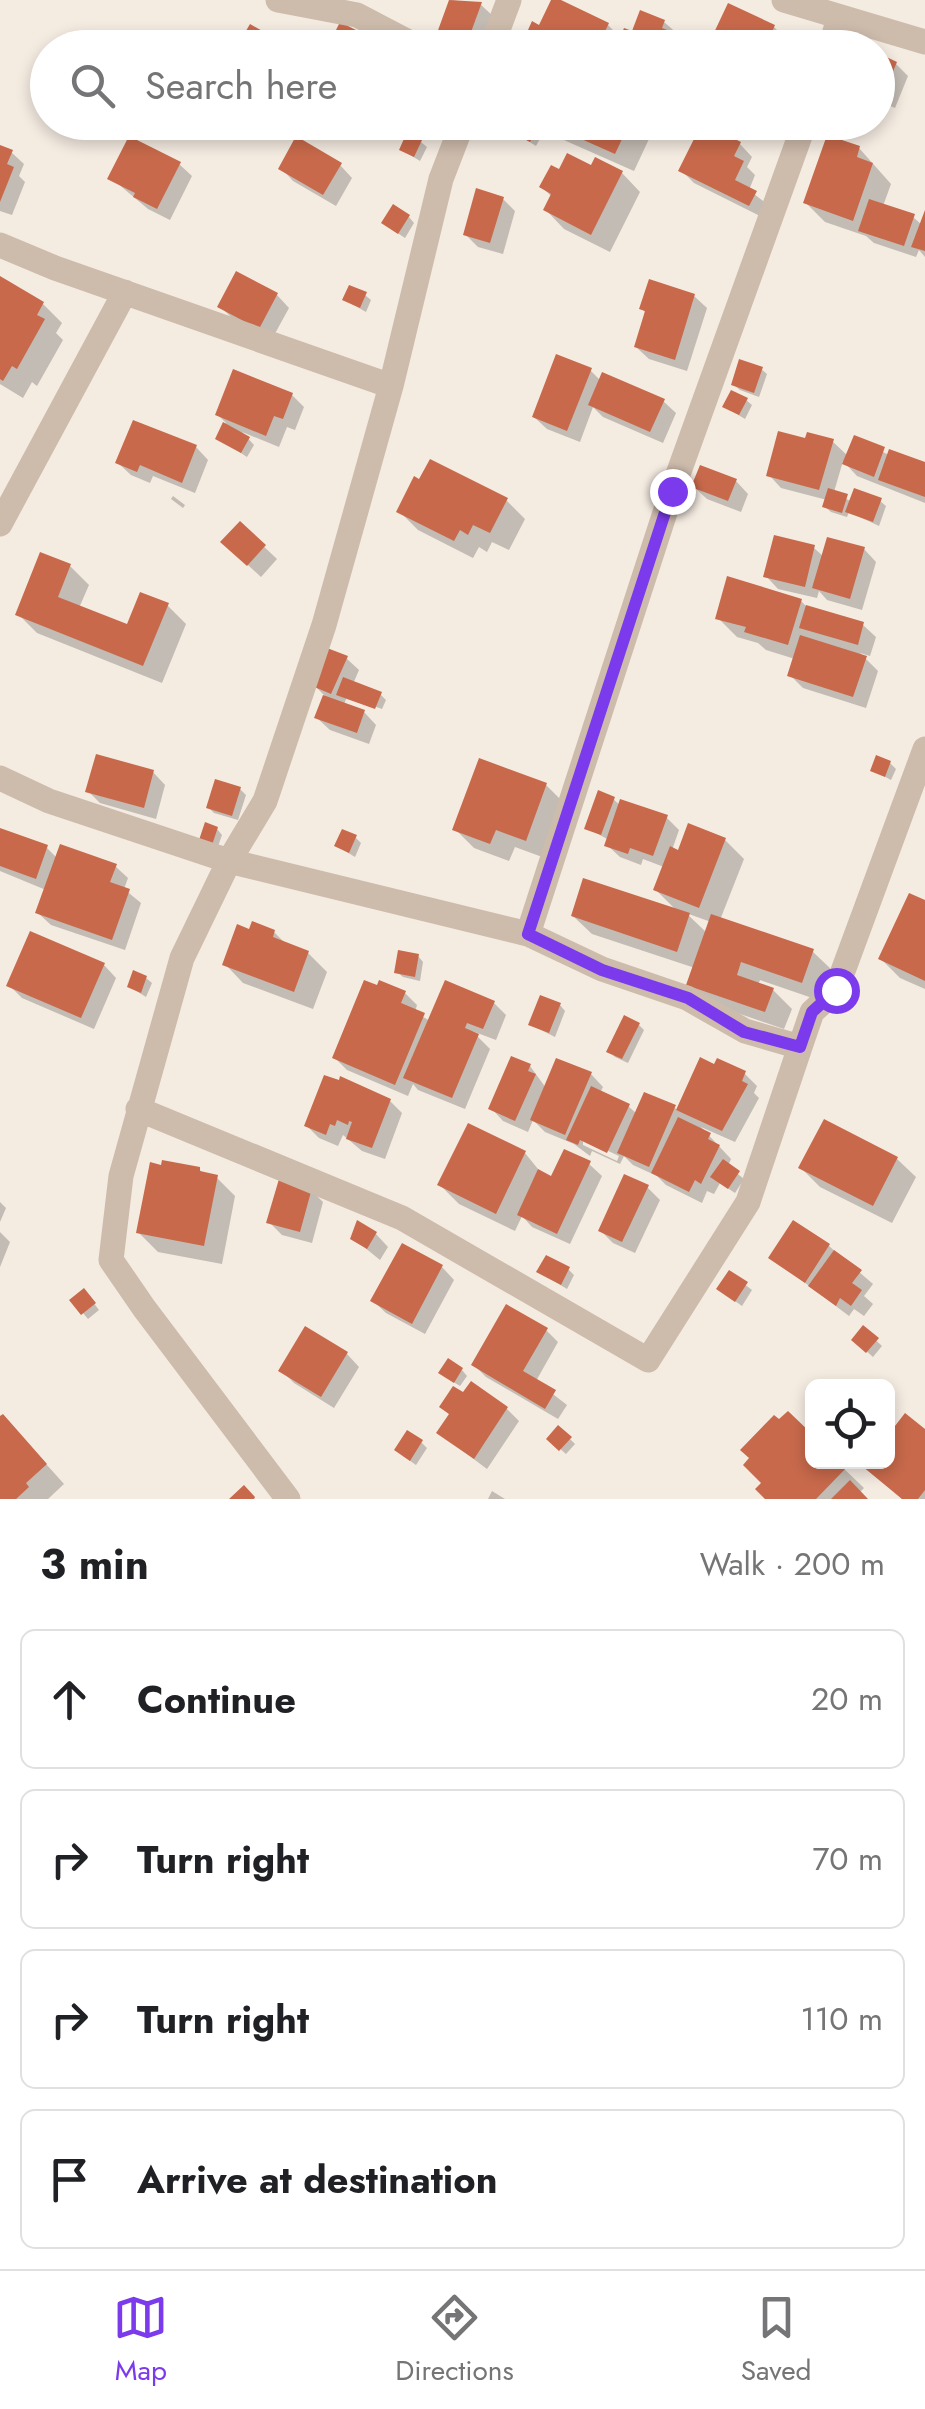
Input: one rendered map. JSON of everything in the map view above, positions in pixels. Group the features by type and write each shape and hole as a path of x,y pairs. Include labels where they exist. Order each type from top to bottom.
{"street":[{"path":"278,0 357,15 386,30"},
{"path":"498,30 508,0"},
{"path":"784,0 882,30"},
{"path":"835,30 839,18"},
{"path":"895,34 925,42"},
{"path":"288,1499 111,1260 121,1176 182,958 229,861 265,801 324,624 391,386 441,179 456,140"},
{"path":"528,934 672,491 799,140"},
{"path":"0,245 391,386"},
{"path":"0,524 124,292"},
{"path":"138,1108 402,1218 648,1360 748,1202 812,1012 836,990 925,749"},
{"path":"3,788 229,861 528,934 602,970 688,998 744,1032 800,1047"}],"building":[{"path":"449,0 482,2 472,30 438,30"},
{"path":"551,0 561,0 609,23 606,30 528,30 532,21 539,25"},
{"path":"728,3 775,25 773,30 715,30"},
{"path":"640,10 665,20 662,28 667,30 632,30"},
{"path":"340,22 356,30 336,30"},
{"path":"127,140 137,140 181,162 157,209 107,179"},
{"path":"294,140 303,140 342,163 323,195 278,169"},
{"path":"403,140 422,140 414,157 399,150"},
{"path":"584,140 622,140 615,154"},
{"path":"694,140 737,140 741,142 734,156 744,161 735,180 757,191 749,206 678,171"},
{"path":"825,140 860,146 857,157 873,163 853,221 803,203"},
{"path":"0,145 13,150 7,164 14,167 0,202"},
{"path":"567,153 591,165 595,157 623,171 591,235 543,210 551,194 539,187 551,165 559,169"},
{"path":"476,188 504,197 490,243 463,235"},
{"path":"869,199 915,214 904,246 858,231"},
{"path":"393,204 410,215 398,234 381,223"},
{"path":"925,210 925,251 911,247"},
{"path":"236,271 278,293 259,329 217,307"},
{"path":"0,276 44,302 37,315 45,319 17,369 12,366 3,381 0,379"},
{"path":"649,279 695,294 675,360 634,347 645,311 639,309"},
{"path":"349,285 367,292 360,308 342,300"},
{"path":"556,354 592,368 567,431 532,417"},
{"path":"739,359 763,367 754,393 731,385"},
{"path":"233,369 293,393 283,419 274,416 266,436 215,415"},
{"path":"602,372 665,399 650,432 588,405"},
{"path":"731,390 748,398 739,415 722,407"},
{"path":"133,420 197,445 182,483 140,465 137,472 115,463"},
{"path":"223,422 250,437 241,453 215,439"},
{"path":"778,431 805,438 807,432 834,439 819,490 766,476"},
{"path":"854,435 885,447 874,477 842,464"},
{"path":"889,449 925,462 925,497 878,480"},
{"path":"430,459 508,498 490,533 473,525 468,535 460,530 454,541 396,512 414,476 419,479"},
{"path":"700,465 737,479 728,501 691,487"},
{"path":"828,488 848,494 842,513 822,507"},
{"path":"854,488 882,498 873,522 845,512"},
{"path":"240,521 266,545 247,566 220,542"},
{"path":"774,535 815,545 805,587 763,577"},
{"path":"827,537 865,547 850,599 812,588"},
{"path":"40,552 71,564 58,597 127,624 140,592 169,603 143,666 15,615"},
{"path":"727,576 802,599 788,645 715,619"},
{"path":"806,605 864,622 858,645 799,628"},
{"path":"800,635 867,656 853,697 787,676"},
{"path":"327,648 348,656 331,694 312,686"},
{"path":"343,677 382,692 375,709 336,695"},
{"path":"323,695 365,710 357,733 314,718"},
{"path":"96,754 154,770 144,808 85,792"},
{"path":"876,755 891,761 885,777 870,771"},
{"path":"479,758 547,783 526,841 496,830 490,844 452,830"},
{"path":"215,779 241,787 232,816 206,808"},
{"path":"598,790 615,797 601,835 584,829"},
{"path":"620,799 668,815 653,856 630,848 628,854 604,846"},
{"path":"205,822 218,827 212,845 199,840"},
{"path":"688,823 726,838 699,908 653,890 670,846 678,850"},
{"path":"0,828 48,845 36,879 0,866"},
{"path":"342,829 357,835 349,853 334,846"},
{"path":"60,844 117,864 110,882 130,889 112,940 35,913"},
{"path":"583,878 690,913 677,952 571,916"},
{"path":"909,893 925,900 925,981 878,959"},
{"path":"711,914 814,949 802,983 741,962 737,975 774,988 765,1012 686,985"},
{"path":"252,921 275,930 273,937 309,951 294,992 222,965 237,924 249,929"},
{"path":"30,931 105,963 81,1018 6,986"},
{"path":"398,950 419,954 415,977 394,973"},
{"path":"133,970 147,976 141,993 127,987"},
{"path":"364,980 377,985 379,980 406,991 401,1003 425,1013 395,1085 332,1058"},
{"path":"445,980 495,1001 483,1029 467,1023 465,1028 479,1034 452,1098 403,1078"},
{"path":"540,995 561,1003 549,1033 528,1025"},
{"path":"624,1015 640,1023 622,1059 606,1052"},
{"path":"511,1056 531,1064 528,1071 536,1074 515,1121 488,1109"},
{"path":"700,1057 714,1064 717,1058 746,1071 742,1081 748,1084 722,1131 676,1110"},
{"path":"556,1058 592,1072 565,1135 530,1120"},
{"path":"324,1075 339,1080 340,1076 391,1099 372,1148 346,1139 352,1122 349,1121 348,1125 337,1120 335,1126 330,1124 326,1135 304,1126"},
{"path":"591,1086 630,1104 607,1153 580,1140 578,1145 566,1140"},
{"path":"644,1092 676,1105 649,1167 617,1153"},
{"path":"678,1117 711,1133 708,1139 720,1145 701,1184 695,1180 689,1192 651,1173"},
{"path":"824,1119 898,1157 873,1206 798,1168"},
{"path":"468,1123 526,1151 496,1214 437,1185"},
{"path":"564,1149 591,1161 557,1234 517,1215 538,1169 551,1176"},
{"path":"723,1159 740,1171 728,1189 710,1177"},
{"path":"162,1160 200,1167 200,1171 218,1175 204,1246 136,1233 150,1162 161,1165"},
{"path":"624,1174 649,1185 622,1242 598,1231"},
{"path":"279,1179 312,1188 300,1232 266,1223"},
{"path":"357,1220 377,1232 367,1249 350,1239"},
{"path":"793,1220 830,1244 805,1283 768,1258"},
{"path":"402,1243 443,1265 412,1324 370,1301"},
{"path":"834,1250 862,1270 852,1283 862,1290 851,1306 840,1298 836,1306 808,1286"},
{"path":"546,1255 570,1267 561,1285 536,1272"},
{"path":"729,1270 748,1282 735,1302 716,1289"},
{"path":"84,1288 96,1303 81,1315 69,1300"},
{"path":"506,1304 548,1328 523,1371 556,1390 545,1409 471,1365"},
{"path":"863,1325 879,1338 866,1353 851,1340"},
{"path":"305,1326 348,1352 321,1397 278,1371"},
{"path":"448,1358 463,1368 454,1383 438,1373"},
{"path":"471,1381 508,1407 474,1459 436,1433 449,1414 439,1407 453,1386 463,1392"},
{"path":"788,1411 805,1427 805,1469 845,1469 816,1499 765,1499 755,1489 761,1483 743,1465 749,1458 740,1450 774,1415 779,1419"},
{"path":"905,1413 925,1429 925,1490 918,1499 902,1499 866,1469 895,1469 895,1426"},
{"path":"3,1414 47,1464 26,1483 29,1487 16,1499 0,1499"},
{"path":"558,1425 572,1437 559,1451 546,1439"},
{"path":"407,1430 423,1440 410,1461 394,1450"},
{"path":"850,1480 868,1499 831,1499"},
{"path":"244,1485 254,1499 229,1499"}],"route":[{"path":"672,491 528,934 602,970 688,998 744,1032 800,1047 812,1012 836,990"}]}
